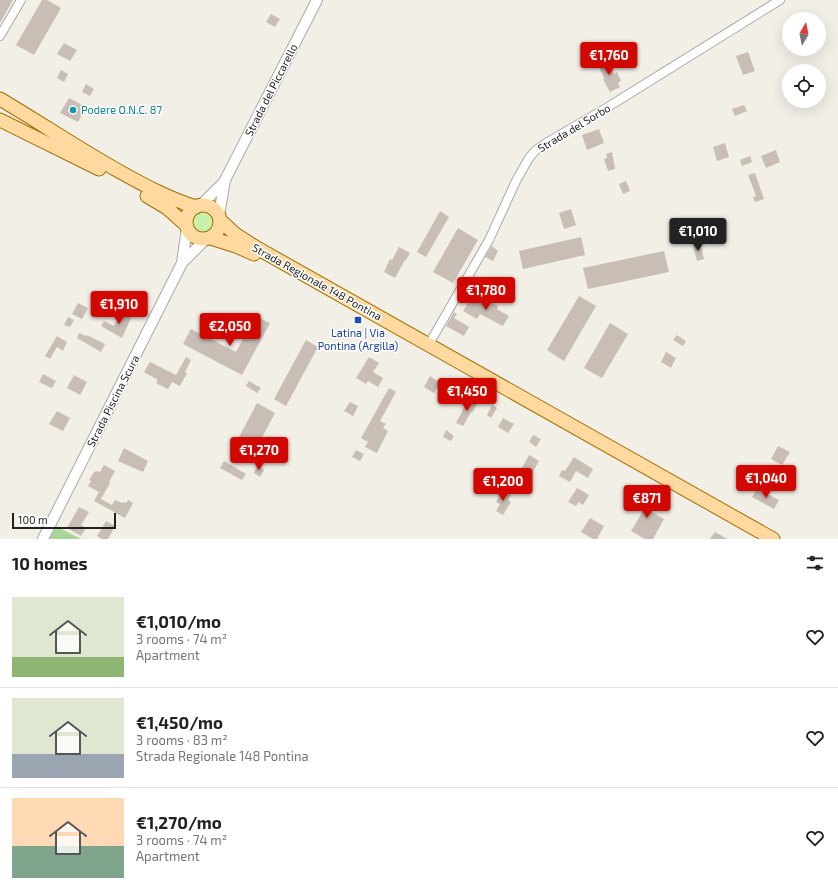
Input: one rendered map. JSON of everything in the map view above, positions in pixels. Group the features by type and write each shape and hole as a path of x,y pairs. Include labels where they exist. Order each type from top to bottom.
{"main road":[{"name":"Strada Regionale 148 Pontina","path":"0,99 81,149 149,188 175,200 198,206 211,207 235,234 253,246 773,539"},
{"name":"Strada Regionale 148 Pontina","path":"0,120 88,163 150,197 167,208 187,226 191,234 195,237 208,238 236,246 252,253 758,539"},
{"path":"187,226 188,214 198,206"},
{"path":"208,238 218,230 219,217"}],"street":[{"path":"0,36 21,0"},
{"name":"Strada del Piccarello","path":"219,217 225,180 317,0"},
{"name":"Strada del Sorbo","path":"429,344 489,240 516,181 529,158 536,150 780,0"},
{"name":"Strada del Piccarello","path":"198,206 225,180"},
{"name":"Strada Piscina Scura","path":"42,539 182,262 187,226"},
{"name":"Strada Piscina Scura","path":"182,262 208,238"}],"green space":[{"path":"203,208 213,212 217,222 213,232 203,236 193,232 189,222 193,212"},
{"path":"52,524 81,539 45,539"}],"building":[{"path":"0,0 13,0 0,23"},
{"path":"42,0 47,0 61,8 34,55 16,45"},
{"path":"271,14 280,19 275,27 266,22"},
{"path":"64,43 77,50 70,61 57,54"},
{"path":"748,52 755,71 743,75 736,56"},
{"path":"607,59 614,74 617,72 621,81 618,83 620,87 610,92 597,63"},
{"path":"61,70 68,74 64,82 57,78"},
{"path":"86,84 94,89 90,96 82,92"},
{"name":"Podere O.N.C. 87","path":"69,98 86,107 78,122 60,113"},
{"path":"744,105 747,111 735,116 732,109"},
{"path":"599,129 604,143 587,150 582,135"},
{"path":"725,143 729,157 717,161 713,147"},
{"path":"776,150 780,162 766,168 761,156"},
{"path":"612,152 615,169 608,171 604,159 607,158 606,154"},
{"path":"750,156 752,162 742,166 740,160"},
{"path":"755,173 764,199 755,202 753,197 756,196 748,175"},
{"path":"626,181 630,191 623,194 619,184"},
{"path":"571,209 576,225 564,229 559,213"},
{"path":"440,211 449,217 426,257 417,252"},
{"path":"458,228 478,240 453,283 433,272"},
{"path":"581,237 585,255 523,269 519,251"},
{"path":"700,243 704,259 697,261 693,245"},
{"path":"492,246 498,251 493,261 485,257"},
{"path":"399,247 410,253 395,278 384,272 390,259 392,260"},
{"path":"664,251 669,272 588,289 583,268"},
{"path":"579,296 596,306 564,361 547,350"},
{"path":"472,297 482,304 485,299 498,306 497,309 509,316 503,326 480,314 477,319 463,311"},
{"path":"78,303 88,308 82,319 72,314"},
{"path":"122,311 132,316 122,338 101,326 104,321 114,326"},
{"path":"454,312 457,314 454,318 469,327 464,336 446,326"},
{"path":"255,316 270,323 242,375 183,344 191,329 236,352"},
{"path":"68,317 74,320 70,327 64,325"},
{"path":"610,323 628,334 602,378 584,368"},
{"path":"79,333 86,336 87,335 105,344 101,352 77,338"},
{"path":"677,335 686,341 683,346 673,340"},
{"path":"57,336 67,342 63,351 57,347 50,359 45,356"},
{"path":"306,340 318,347 286,406 274,399"},
{"path":"666,352 676,358 671,368 661,362"},
{"path":"186,357 191,360 185,372 187,373 180,386 172,382 168,389 156,383 158,380 144,372 150,362 176,375"},
{"path":"369,357 379,363 373,372 383,378 378,387 368,381 366,384 356,378"},
{"path":"43,374 56,381 52,388 39,382"},
{"path":"74,375 87,382 80,395 67,388"},
{"path":"430,376 440,383 434,393 424,387"},
{"path":"249,381 261,388 257,393 246,386"},
{"path":"389,388 396,392 380,421 386,424 383,428 388,431 377,453 365,447 368,442 361,438"},
{"path":"469,398 478,403 463,426 456,423"},
{"path":"350,402 358,406 353,416 344,411"},
{"path":"257,403 275,413 249,462 231,452"},
{"path":"492,405 497,408 491,418 487,415"},
{"path":"57,411 70,418 63,431 49,424"},
{"path":"503,418 514,424 508,433 498,427"},
{"path":"446,430 454,436 451,441 443,437"},
{"path":"533,435 541,439 536,447 529,442"},
{"path":"778,446 790,452 782,465 771,459"},
{"path":"124,448 148,461 143,472 118,461"},
{"path":"356,450 364,454 360,461 352,457"},
{"path":"529,455 539,461 525,486 515,481"},
{"path":"574,457 593,469 588,478 576,471 570,482 559,476 562,470 565,471"},
{"path":"224,461 246,474 242,480 220,468"},
{"path":"104,465 115,471 101,499 112,505 115,500 126,503 128,500 133,503 125,518 94,501 99,492 88,486 91,481 89,480 94,472 100,472"},
{"path":"257,466 264,470 260,477 254,473"},
{"path":"577,488 589,495 583,505 579,502 576,506 568,502"},
{"path":"757,489 779,500 774,509 752,497"},
{"path":"503,490 511,495 508,500 511,502 503,515 496,511 500,504 496,502"},
{"path":"639,494 656,504 652,512 664,519 653,539 645,539 631,531 644,509 634,503"},
{"path":"79,507 89,512 81,525 86,528 81,536 67,528"},
{"path":"590,518 604,526 597,539 593,539 581,532"},
{"path":"106,521 115,526 108,539 102,539 97,536"},
{"path":"715,532 727,539 710,539"}],"place":[{"name":"Podere O.N.C. 87","path":"73,110"},
{"name":"Latina | Via Pontina (Argilla)","path":"358,320"}]}
